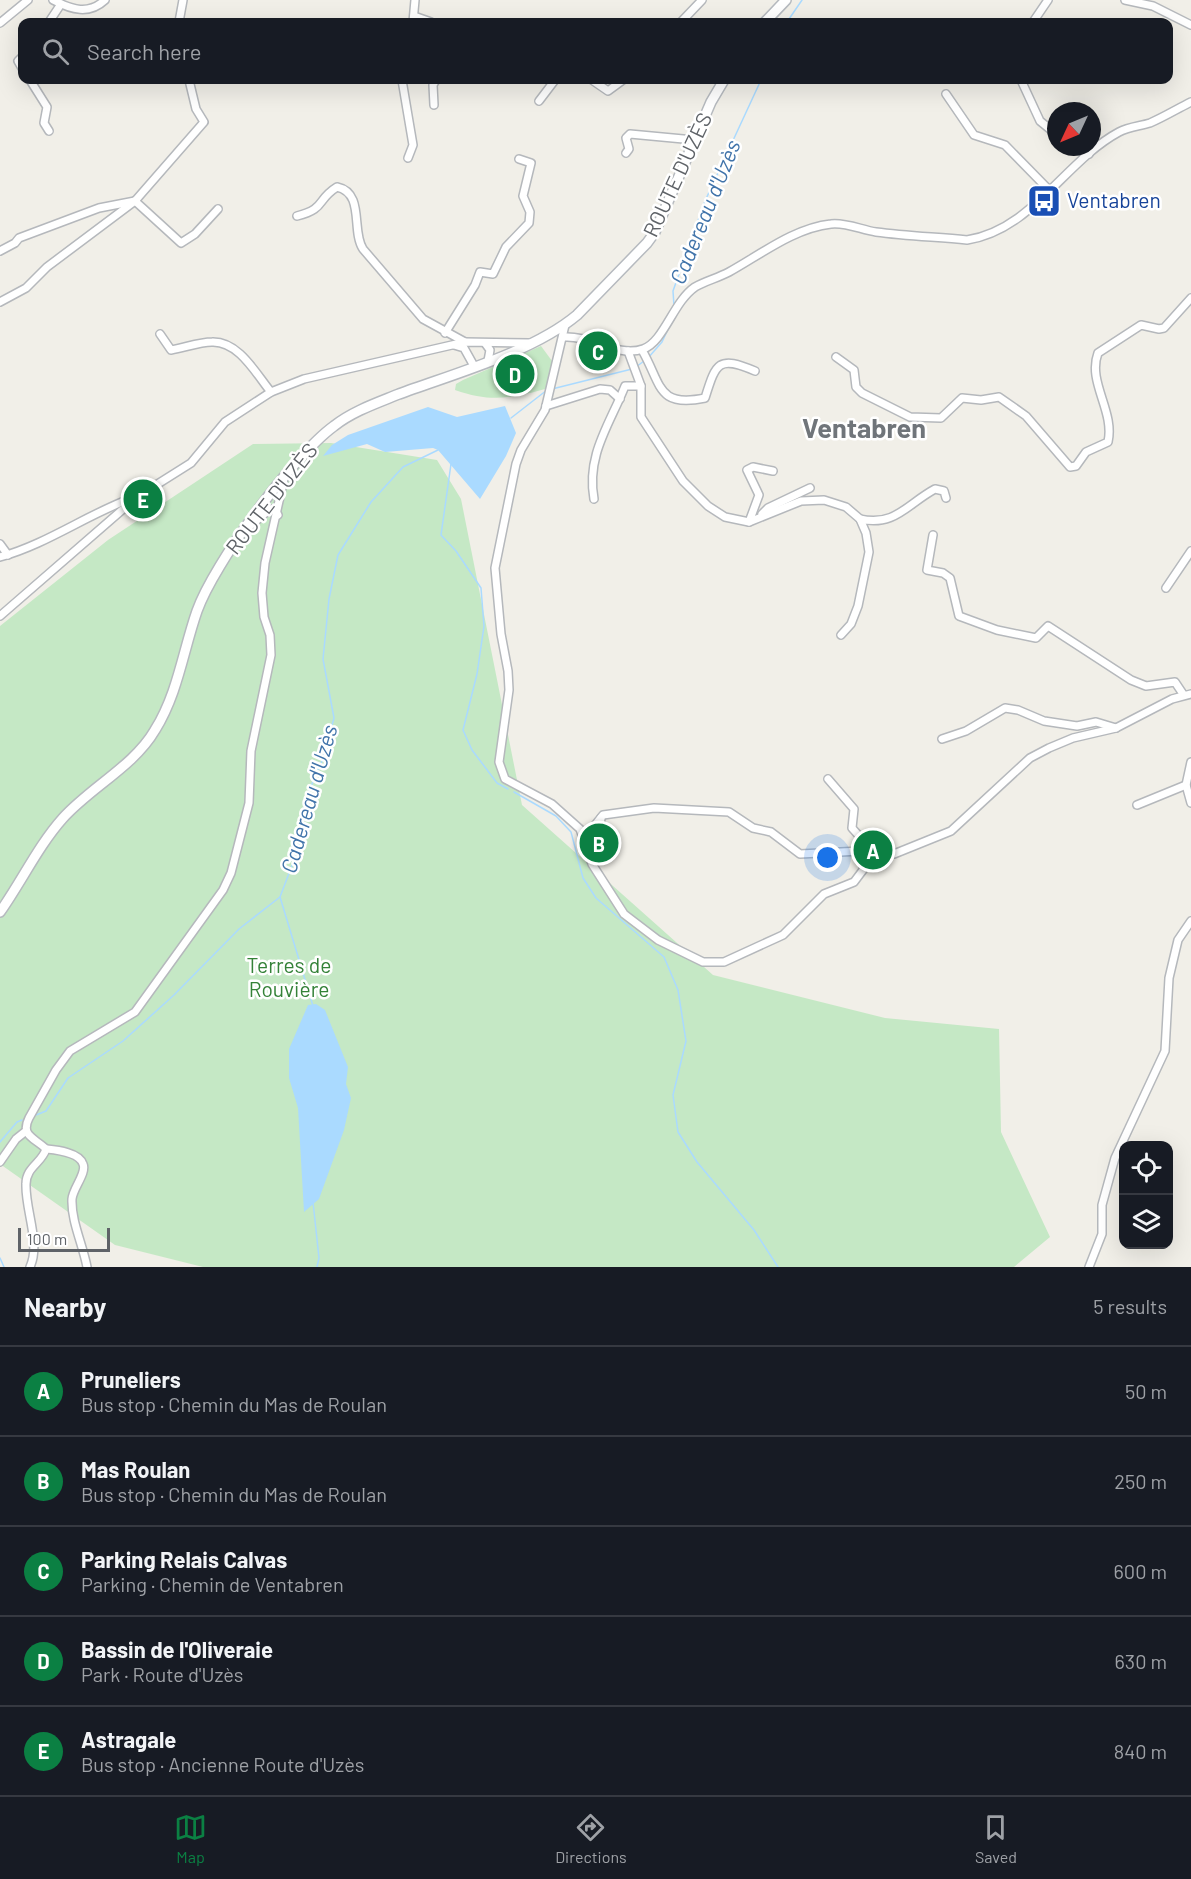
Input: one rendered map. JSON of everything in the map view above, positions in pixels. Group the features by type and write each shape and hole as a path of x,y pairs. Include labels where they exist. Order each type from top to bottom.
{"main road":[{"path":"769,18 786,0"},
{"name":"ROUTE D'UZÈS","path":"0,912 37,853 62,819 126,762 154,733 174,691 198,610 208,585 311,444 335,424 368,406 488,361 565,325 648,243 722,84"}],"street":[{"path":"0,23 28,0"},
{"path":"53,0 61,4 91,10 105,0"},
{"path":"180,18 183,0"},
{"path":"413,18 415,0"},
{"path":"685,18 702,0"},
{"path":"1036,18 1048,0"},
{"path":"1125,0 1153,6 1191,25"},
{"path":"52,18 61,4"},
{"path":"33,84 47,107 44,123 49,131"},
{"path":"0,302 26,288 47,267 135,201 204,122 196,109 190,84"},
{"path":"403,84 413,145 408,158"},
{"path":"434,84 434,105"},
{"path":"539,101 552,84"},
{"path":"598,84 608,91 618,84"},
{"path":"1024,84 1040,121 1047,127"},
{"path":"946,94 974,135 1005,145 1051,192"},
{"path":"1101,145 1120,132 1150,123 1191,102"},
{"path":"626,153 627,138 630,134 694,140"},
{"path":"564,337 583,337 628,351 642,350 659,336 674,309 695,287 730,272 775,244 825,225 838,224 875,232 967,240 978,238 1003,226 1051,192 1087,156"},
{"path":"445,333 475,285 480,272 493,274 506,247 530,223 530,212 523,196 531,164 519,159"},
{"path":"297,216 314,212 328,192 337,187 349,194 355,207 360,243 423,319 465,342"},
{"path":"135,201 181,243 195,234 218,209"},
{"path":"0,251 15,243 19,238 99,208 135,201"},
{"path":"836,357 854,370 856,387 862,393 910,417 942,418 962,398 981,400 999,397 1026,416 1070,467 1076,466 1086,452 1108,442 1110,420 1096,374 1098,353 1142,325 1164,328 1191,298"},
{"path":"565,325 546,406 516,464 495,568 509,690 499,762 505,779 566,814 586,842 592,864 624,914 658,940 712,964 724,962 777,939 791,929 824,894 854,882 863,870 869,847 852,828 854,809 828,779"},
{"path":"160,333 171,350 213,342 228,344 239,353 271,392"},
{"path":"0,616 137,497 191,463 219,428 271,392 304,379 465,342 530,343"},
{"path":"470,355 477,342"},
{"path":"486,343 490,350 488,361"},
{"path":"452,345 464,348 470,355 474,366"},
{"path":"642,350 664,395 674,401 705,398 714,369 723,362 734,362 755,371"},
{"path":"628,351 636,367 641,386 641,417 683,481 708,506 725,517 749,522 768,507 810,488"},
{"path":"594,499 591,484 596,448 625,386 641,386"},
{"path":"546,406 600,389 610,390 620,399"},
{"path":"749,522 759,495 747,470 753,468 773,471"},
{"path":"0,1162 16,1139 26,1131 29,1118 62,1060 78,1046 135,1012 223,890 231,873 249,802 251,751 271,655 270,635 264,617 262,593 265,563 278,515 284,479"},
{"path":"760,515 801,501 824,500 846,507 860,519 874,522 898,516 905,507 935,489 944,491 946,498"},
{"path":"272,495 280,503"},
{"path":"272,495 278,515"},
{"path":"0,557 27,549 99,510 137,497"},
{"path":"246,530 270,509 275,509 278,515"},
{"path":"840,635 851,624 858,606 869,552 860,519"},
{"path":"586,842 601,818 611,814 654,808 703,809 729,812 753,828 771,832 800,854 869,852 894,854 951,831 1030,758 1073,738 1116,728 1187,694 1175,682 1146,686 1116,673 1048,626 1036,638 997,630 959,616 950,578 943,573 927,570 933,535"},
{"path":"0,544 8,555"},
{"path":"1166,588 1191,551"},
{"path":"942,739 966,731 1005,708 1018,710 1044,721 1077,726 1096,722 1116,728"},
{"path":"1191,762 1186,785 1191,803"},
{"path":"1137,805 1186,785"},
{"path":"1089,1267 1102,1234 1102,1205 1115,1158 1165,1051 1169,978 1178,939 1191,921"},
{"path":"26,1131 46,1149 78,1157 83,1162 84,1169 75,1187 72,1208 87,1267"},
{"path":"30,1267 33,1247 26,1180 33,1165 44,1157 46,1149"},
{"path":"1115,1158 1119,1160"}],"green space":[{"path":"541,346 555,365 549,388 502,398 480,397 455,390 456,384 463,380"},
{"name":"Terres de Rouvière","path":"331,443 437,460 461,499 522,805 713,975 885,1018 999,1029 1001,1132 1050,1237 1014,1267 203,1267 115,1245 0,1164 0,626 108,540 253,444"}],"water":[{"path":"505,406 516,433 506,456 480,499 438,450 433,448 385,452 367,444 323,456 332,445 348,435 428,407 457,417"},
{"path":"316,1004 325,1010 348,1067 346,1084 351,1098 344,1130 319,1199 304,1212 298,1108 289,1078 289,1049 308,1005"}],"waterway":[{"name":"Cadereau d'Uzès","path":"790,18 802,0"},
{"name":"Cadereau d'Uzès","path":"674,306 673,291 705,201 759,84"},
{"name":"Cadereau d'Uzès","path":"648,358 662,342 670,325"},
{"name":"Cadereau d'Uzès","path":"636,367 644,361"},
{"name":"Cadereau d'Uzès","path":"552,389 632,369"},
{"name":"Cadereau d'Uzès","path":"511,418 547,390"},
{"name":"Cadereau d'Uzès","path":"36,1115 46,1111 68,1078 123,1041 174,995 239,929 280,897 299,847 305,800 322,761 334,718 323,659 329,599 338,555 371,502 403,467 438,450"},
{"path":"451,464 441,535 456,551 481,588 484,626 477,674 463,730 472,750 497,783 508,789"},
{"path":"514,792 556,816 571,832 583,878 596,898 664,957 678,990 686,1041 673,1095 678,1132 697,1162 754,1230 778,1267"},
{"path":"280,897 313,1006"},
{"name":"Cadereau d'Uzès","path":"0,1142 17,1122 22,1120"},
{"path":"313,1202 319,1258 317,1267"},
{"name":"Cadereau d'Uzès","path":"0,1258 4,1267"}],"place":[{"name":"Ventabren","path":"1044,201"},
{"name":"Parking Relais Calvas","path":"598,351"},
{"name":"Bassin de l'Oliveraie","path":"515,374"},
{"name":"Astragale","path":"143,499"},
{"name":"Mas Roulan","path":"599,843"},
{"name":"Pruneliers","path":"873,850"}],"district":[{"name":"Ventabren","path":"864,429"}]}
